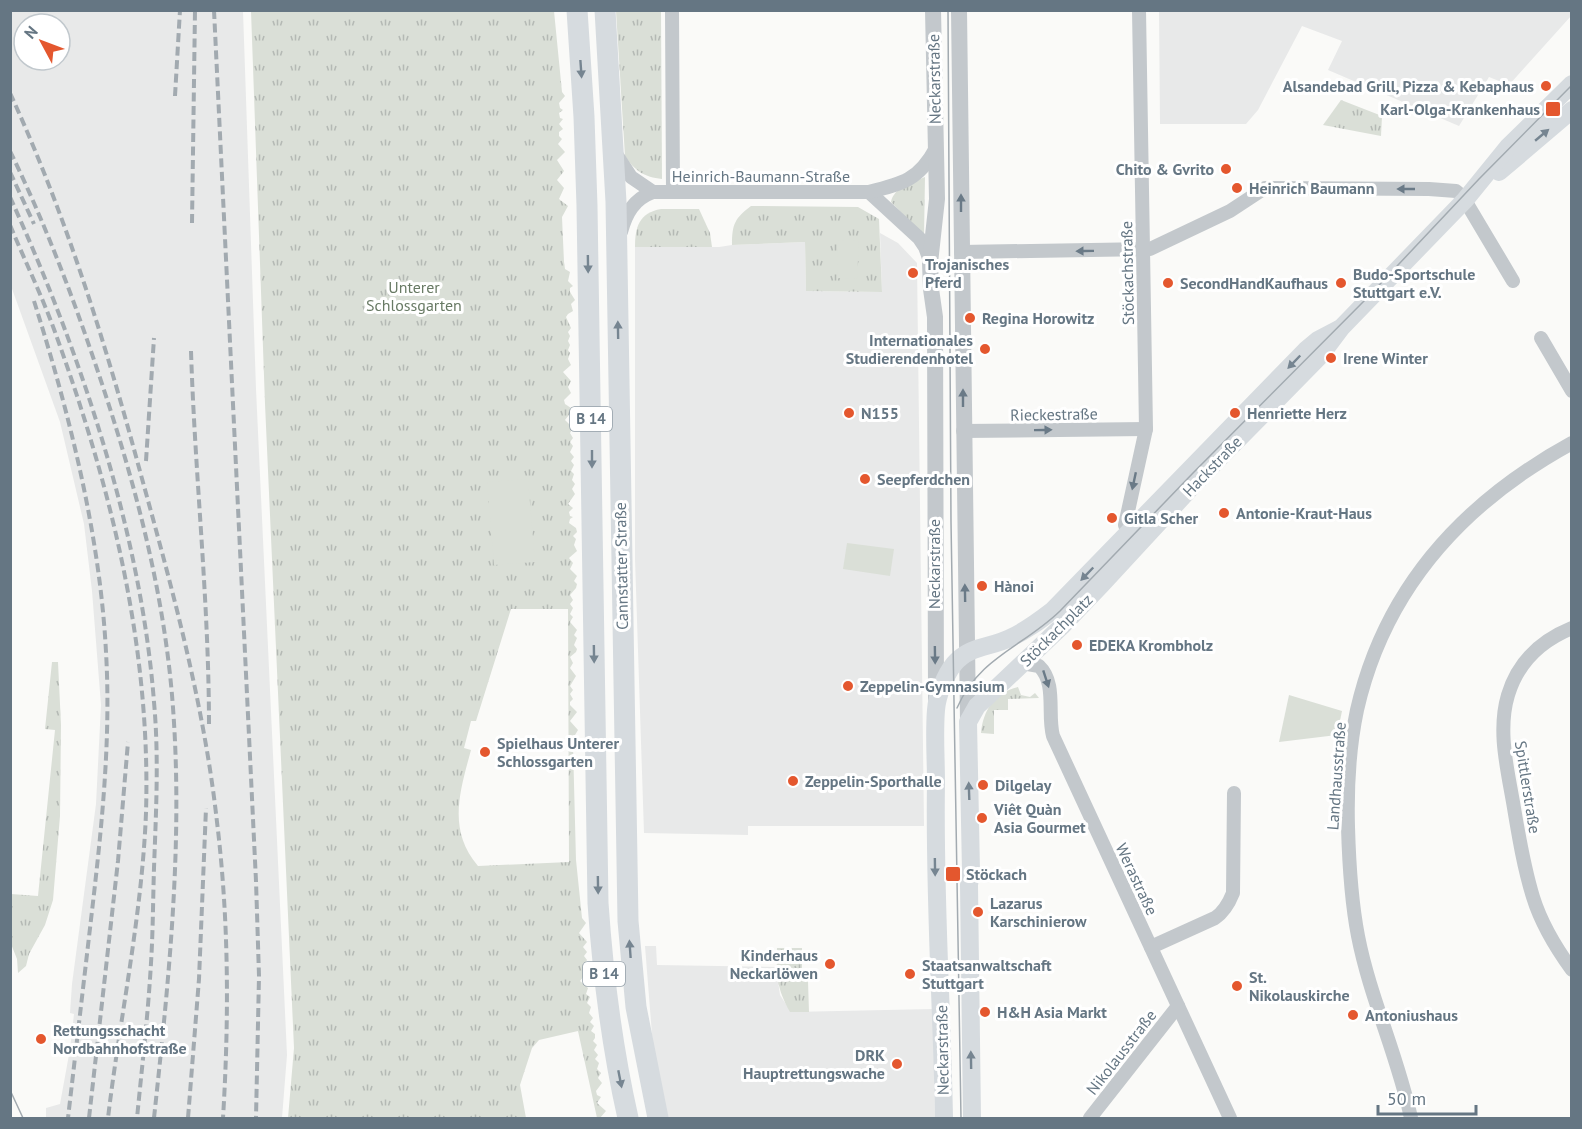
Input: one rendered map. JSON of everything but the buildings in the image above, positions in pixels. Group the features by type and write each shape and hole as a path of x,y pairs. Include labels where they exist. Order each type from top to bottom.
{"main road":[{"name":"Cannstatter Straße","path":"577,10 585,117 598,903 612,1040 628,1119"},
{"name":"Cannstatter Straße","path":"605,10 614,150 617,246 628,921 636,1007 658,1119"},
{"name":"Hackstraße","path":"968,651 1009,639 1031,627 1052,611 1199,479 1320,356 1341,328 1464,198 1508,147 1572,84"},
{"name":"Hackstraße","path":"1464,198 1572,110"},
{"name":"Stöckachplatz","path":"968,722 977,706 1082,605 1136,535"},
{"path":"936,708 946,676 954,664 968,651"},
{"name":"Neckarstraße","path":"936,708 936,879 944,1119"},
{"name":"Neckarstraße","path":"968,722 972,1119"}],"street":[{"path":"672,10 673,192"},
{"name":"Neckarstraße","path":"933,10 937,199 930,263 935,317 936,708"},
{"name":"Neckarstraße","path":"959,10 968,722"},
{"name":"Stöckachstraße","path":"1136,535 1125,525 1146,429 1139,10"},
{"name":"Heinrich-Baumann-Straße","path":"617,246 630,210 640,198 653,192 869,192 893,186 923,170 936,148"},
{"name":"Heinrich-Baumann-Straße","path":"614,150 631,177 653,192"},
{"path":"961,252 1144,250 1158,247 1230,211 1264,188 1429,189 1456,191 1464,198 1513,282"},
{"name":"Heinrich-Baumann-Straße","path":"869,192 919,238 925,247 930,263"},
{"path":"1541,338 1572,391"},
{"name":"Rieckestraße","path":"963,431 1146,429"},
{"name":"Landhausstraße","path":"1411,1119 1401,1077 1362,955 1356,923 1348,846 1348,807 1351,749 1357,710 1385,631 1396,609 1431,556 1448,536 1496,491 1536,463 1572,443"},
{"name":"Spittlerstraße","path":"1572,628 1545,642 1524,662 1507,698 1503,725 1504,746 1522,856 1533,898 1547,929 1572,970"},
{"name":"Werastraße","path":"1022,663 1039,666 1047,677 1051,731 1230,1119"},
{"path":"1151,947 1215,918 1230,901 1233,893 1234,793"},
{"name":"Nikolausstraße","path":"1090,1119 1178,1006"}],"shaded area":[{"path":"1571,10 1571,16 1509,85 1489,77 1459,126 1328,70 1342,41 1302,26 1258,110 1246,124 1160,124 1159,11"},
{"path":"10,11 243,11 256,389 287,1055 282,1118 46,1118 46,1108 60,1104 70,1049 74,1014 70,1013 72,984 96,804 101,705 84,524 60,422 11,286"},
{"path":"880,233 898,243 917,263 924,826 748,826 748,835 644,833 635,559 635,247 719,247 805,242 806,291 882,292"},
{"path":"645,946 656,946 657,965 776,967 780,995 791,1012 933,1009 935,1118 668,1118 653,1047"}],"green space":[{"name":"Unterer Schlossgarten","path":"251,11 554,11 562,92 565,96 559,103 563,110 559,113 560,118 563,119 559,124 563,129 559,132 562,139 558,144 565,152 557,160 564,171 557,180 564,188 559,199 568,206 562,217 564,262 565,269 570,272 568,281 573,286 570,292 575,300 571,304 573,311 566,317 571,328 568,332 570,353 568,359 571,365 563,372 571,381 568,387 571,393 564,400 572,411 565,420 573,428 570,433 573,438 570,442 573,446 570,452 574,457 571,461 574,465 571,471 574,474 572,480 575,484 572,489 575,494 568,504 573,508 569,512 573,517 569,523 576,528 577,532 573,536 576,539 574,545 577,551 569,558 573,563 570,569 577,576 574,581 577,584 576,588 570,595 573,600 570,604 573,608 570,614 573,617 570,622 577,630 574,635 577,638 574,645 577,649 570,657 573,663 570,668 576,676 570,686 573,690 570,694 573,699 570,705 577,712 570,721 578,730 575,735 577,742 573,745 576,860 582,918 586,923 579,933 587,942 583,947 587,952 584,956 587,960 584,966 588,971 580,981 588,988 586,994 590,997 587,1003 591,1007 589,1013 593,1018 590,1022 594,1026 591,1031 595,1034 593,1041 597,1045 594,1050 598,1055 595,1059 599,1063 597,1069 601,1073 598,1078 602,1083 596,1091 601,1097 597,1103 606,1111 600,1118 597,1118 578,1031 539,1040 532,1048 520,1085 526,1118 288,1118 294,1048 265,404","holes":["511,609 568,609 569,862 478,866 468,852 459,824 460,795 471,750 464,748 471,721 476,721"]},
{"path":"616,11 661,11 662,179 640,172 625,156"},
{"path":"1341,100 1382,116 1381,136 1323,125"},
{"path":"925,177 924,236 891,202 900,189"},
{"path":"751,206 858,207 879,219 882,292 806,291 805,242 732,245 736,222 741,214"},
{"path":"661,209 699,209 710,233 712,247 635,247 637,227 640,222 648,214"},
{"path":"838,240 859,241 857,279 837,278"},
{"path":"528,479 535,562 494,565 487,482"},
{"path":"847,543 894,549 890,576 843,569"},
{"path":"52,662 58,662 61,725 60,816 53,900 45,925 29,954 26,966 18,973 17,959 11,944 11,894 38,896 55,730 45,729"},
{"path":"1018,687 1021,695 1030,697 1035,693 1039,698 1008,699 1008,710 994,710 994,734 981,733 984,717 991,704 1002,694"},
{"path":"1289,695 1342,711 1337,735 1279,742"},
{"path":"777,948 802,948 802,980 808,981 809,1012 790,1012 782,996 778,981"}],"tram line":[{"path":"948,10 951,522 961,1118"},
{"path":"957,708 977,676 1060,611 1572,85"},
{"path":"10,1090 23,1118"}],"railway":[{"path":"175,96 180,10"},
{"path":"192,223 195,10"},
{"path":"214,10 256,881 259,976 256,1118"},
{"path":"10,93 67,233 99,329 164,560 195,690 211,778 224,896 227,1007 223,1118"},
{"path":"10,151 55,254 108,401 143,525 161,609 172,695 176,854 165,1013 154,1118"},
{"path":"10,172 34,224"},
{"path":"10,197 60,317 103,444 136,573 147,638 156,723 157,764 151,963 137,1118"},
{"path":"10,225 55,332 94,449 123,568 142,690 146,751 144,851 108,1118"},
{"path":"34,301 71,430 81,474 97,563 106,652 107,717 102,814 68,1118"},
{"path":"146,461 154,338"},
{"path":"191,351 207,633 209,727"},
{"path":"89,1118 118,861 128,742"},
{"path":"188,1118 199,979 206,808"}],"place":[{"name":"Alsandebad Grill, Pizza & Kebaphaus","path":"1546,86"},
{"name":"Karl-Olga-Krankenhaus","path":"1553,109"},
{"name":"Chito & Gvrito","path":"1226,169"},
{"name":"Heinrich Baumann","path":"1237,188"},
{"name":"Trojanisches Pferd","path":"913,273"},
{"name":"SecondHandKaufhaus","path":"1168,283"},
{"name":"Budo-Sportschule Stuttgart e.V.","path":"1341,283"},
{"name":"Regina Horowitz","path":"970,318"},
{"name":"Internationales Studierendenhotel","path":"985,349"},
{"name":"Irene Winter","path":"1331,358"},
{"name":"N155","path":"849,413"},
{"name":"Henriette Herz","path":"1235,413"},
{"name":"Seepferdchen","path":"865,479"},
{"name":"Antonie-Kraut-Haus","path":"1224,513"},
{"name":"Gitla Scher","path":"1112,518"},
{"name":"Hànoi","path":"982,586"},
{"name":"EDEKA Krombholz","path":"1077,645"},
{"name":"Zeppelin-Gymnasium","path":"848,686"},
{"name":"Spielhaus Unterer Schlossgarten","path":"485,752"},
{"name":"Zeppelin-Sporthalle","path":"793,781"},
{"name":"Dilgelay","path":"983,785"},
{"name":"Viêt Quàn Asia Gourmet","path":"982,818"},
{"name":"Stöckach","path":"953,874"},
{"name":"Lazarus Karschinierow","path":"978,912"},
{"name":"Kinderhaus Neckarlöwen","path":"830,964"},
{"name":"Staatsanwaltschaft Stuttgart","path":"910,974"},
{"name":"St. Nikolauskirche","path":"1237,986"},
{"name":"H&H Asia Markt","path":"985,1012"},
{"name":"Antoniushaus","path":"1353,1015"},
{"name":"Rettungsschacht Nordbahnhofstraße","path":"41,1039"},
{"name":"DRK Hauptrettungswache","path":"897,1064"}]}
